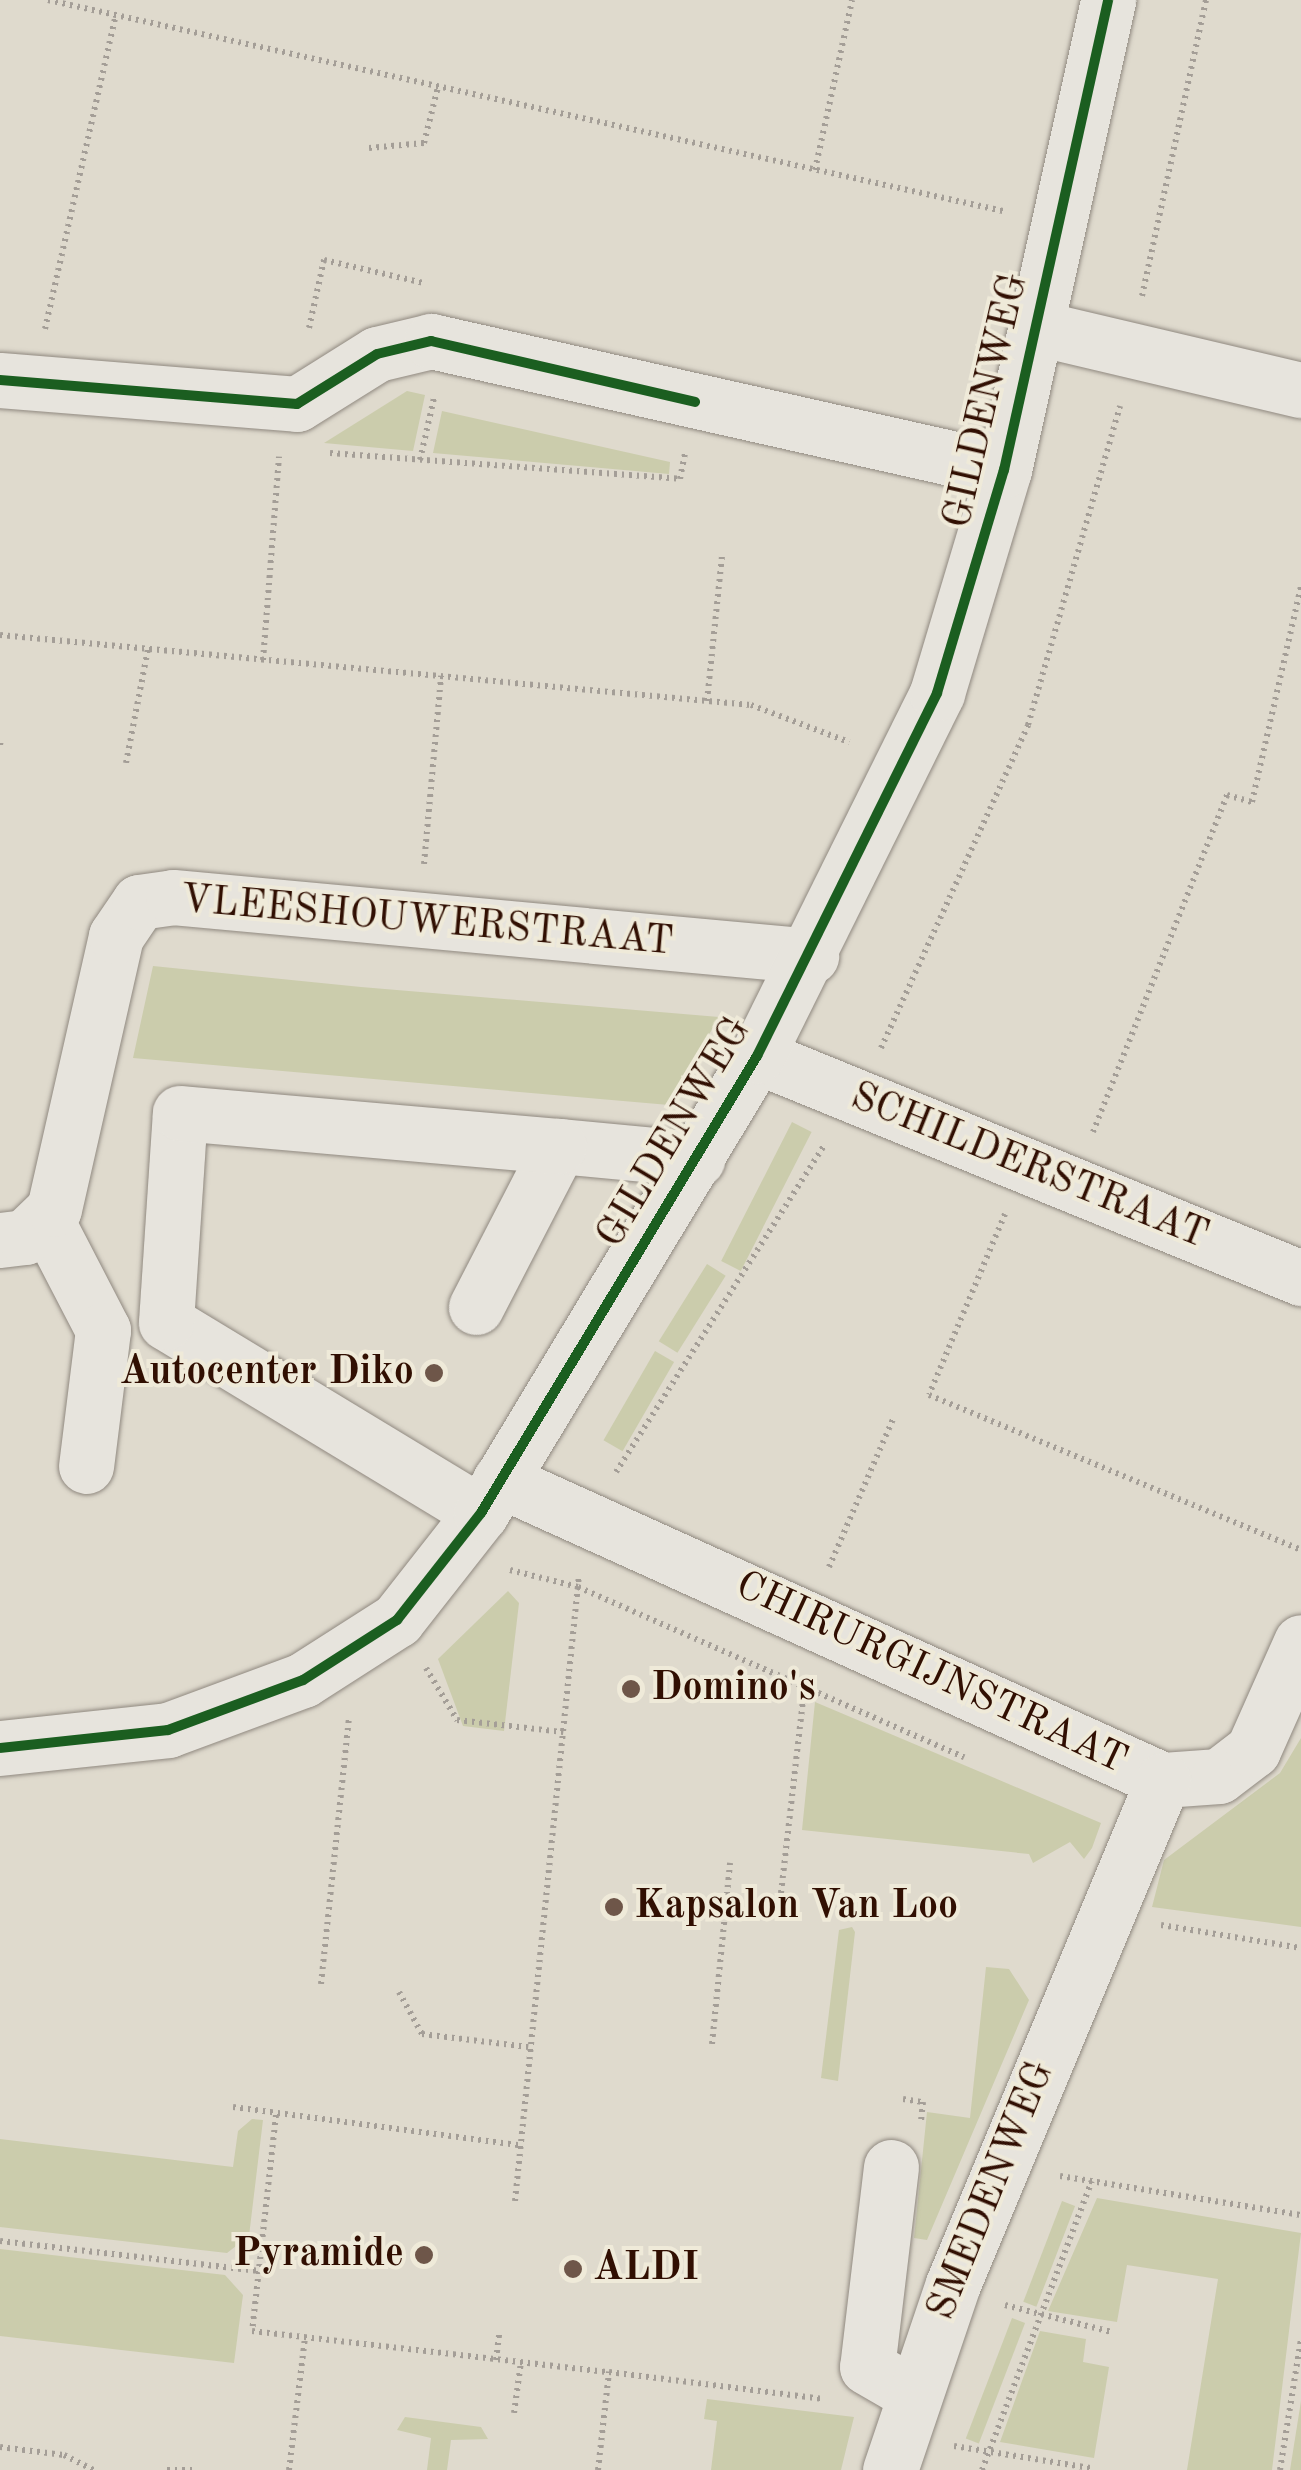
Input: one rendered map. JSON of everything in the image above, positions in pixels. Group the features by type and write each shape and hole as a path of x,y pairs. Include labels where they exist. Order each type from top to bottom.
{"street":[{"name":"GILDENWEG","path":"0,1748 168,1730 302,1680 398,1620 490,1496 758,1056 905,767 966,613 1004,470 1108,0"},
{"path":"1038,328 1301,390"},
{"path":"16,382 297,404 377,354 430,342 1004,470"},
{"name":"VLEESHOUWERSTRAAT","path":"86,1466 103,1330 23,1230 116,936 140,902 173,897 811,956"},
{"name":"SCHILDERSTRAAT","path":"758,1056 1301,1278"},
{"name":"CHIRURGIJNSTRAAT","path":"559,1146 180,1113 166,1322 490,1496 823,1624 1163,1780 1219,1776 1253,1750 1301,1642"},
{"path":"476,1307 559,1146 697,1160"},
{"name":"SMEDENWEG","path":"902,2427 953,2284 1163,1780"},
{"path":"891,2167 867,2368 902,2427"}],"path":[{"path":"48,0 1017,214"},
{"path":"815,170 852,0"},
{"path":"16,382 116,15"},
{"path":"369,148 424,144 438,87"},
{"path":"315,452 680,480 695,402"},
{"path":"262,447 298,450"},
{"path":"707,700 722,555"},
{"path":"1301,586 1252,802 1227,796 1050,1175 929,1395 1301,1550"},
{"path":"0,635 751,705 905,767"},
{"path":"126,763 148,649"},
{"path":"420,920 441,676"},
{"path":"781,1893 804,1690 894,1416"},
{"path":"498,1582 510,1570 578,1587 804,1690 984,1765"},
{"path":"410,1667 420,1658 457,1720 562,1732"},
{"path":"321,1984 350,1708 335,1716"},
{"path":"712,2044 730,1863"},
{"path":"1105,1916 1301,1948"},
{"path":"399,1992 422,2034 528,2046"},
{"path":"233,2107 519,2145"},
{"path":"276,2115 252,2330 609,2372 902,2427 986,2453 1090,2468"},
{"path":"1001,2167 1301,2214"},
{"path":"982,2470 1092,2181"},
{"path":"0,2241 259,2271"},
{"path":"953,2284 1038,2318 1112,2332"},
{"path":"496,2360 499,2334"},
{"path":"289,2470 305,2337"},
{"path":"1280,2470 1301,2339"},
{"path":"514,2413 521,2362"},
{"path":"598,2470 609,2372"},
{"path":"0,2447 64,2455 94,2470"},
{"path":"167,2470 195,2470"}],"green space":[{"path":"407,391 425,395 413,451 324,443"},
{"path":"442,411 670,462 669,474 433,453"},
{"path":"153,966 719,1017 669,1105 133,1058"},
{"path":"792,1122 812,1132 741,1271 721,1261"},
{"path":"707,1264 726,1276 677,1353 659,1341"},
{"path":"655,1351 674,1362 623,1451 604,1440"},
{"path":"508,1591 519,1603 504,1731 463,1726 438,1659"},
{"path":"815,1702 1101,1823 1092,1848 1084,1859 1070,1842 1033,1863 1029,1854 802,1830"},
{"path":"1301,1738 1301,1927 1152,1907 1164,1860 1280,1773"},
{"path":"852,1927 855,1932 838,2081 821,2078 839,1930"},
{"path":"986,1967 1009,1969 1029,2000 927,2240 914,2238 927,2112 970,2118"},
{"path":"252,2119 263,2120 249,2236 227,2253 0,2227 0,2139 233,2167 238,2131"},
{"path":"1097,2198 1301,2233 1272,2470 1187,2470 1218,2279 1127,2265 1117,2322 1048,2311"},
{"path":"1062,2201 1075,2206 1036,2307 1023,2302"},
{"path":"0,2249 225,2275 243,2295 234,2363 0,2336"},
{"path":"1012,2318 1025,2323 979,2443 966,2438"},
{"path":"1040,2331 1086,2339 1083,2362 1109,2367 1094,2458 1000,2442"},
{"path":"707,2399 854,2417 841,2470 711,2470 717,2421 704,2419"},
{"path":"1301,2401 1301,2470 1290,2470"},
{"path":"405,2417 481,2427 488,2439 451,2440 447,2470 427,2470 431,2438 397,2430"}],"cycle path":[{"path":"0,1748 168,1730 303,1680 397,1620 481,1513 757,1056 937,693 1004,470 1108,0"},
{"path":"0,380 297,404 377,354 431,341 695,402"}],"place":[{"name":"Autocenter Diko","path":"434,1373"},
{"name":"Domino's","path":"631,1689"},
{"name":"Kapsalon Van Loo","path":"614,1907"},
{"name":"Pyramide","path":"424,2255"},
{"name":"ALDI","path":"573,2269"}]}
